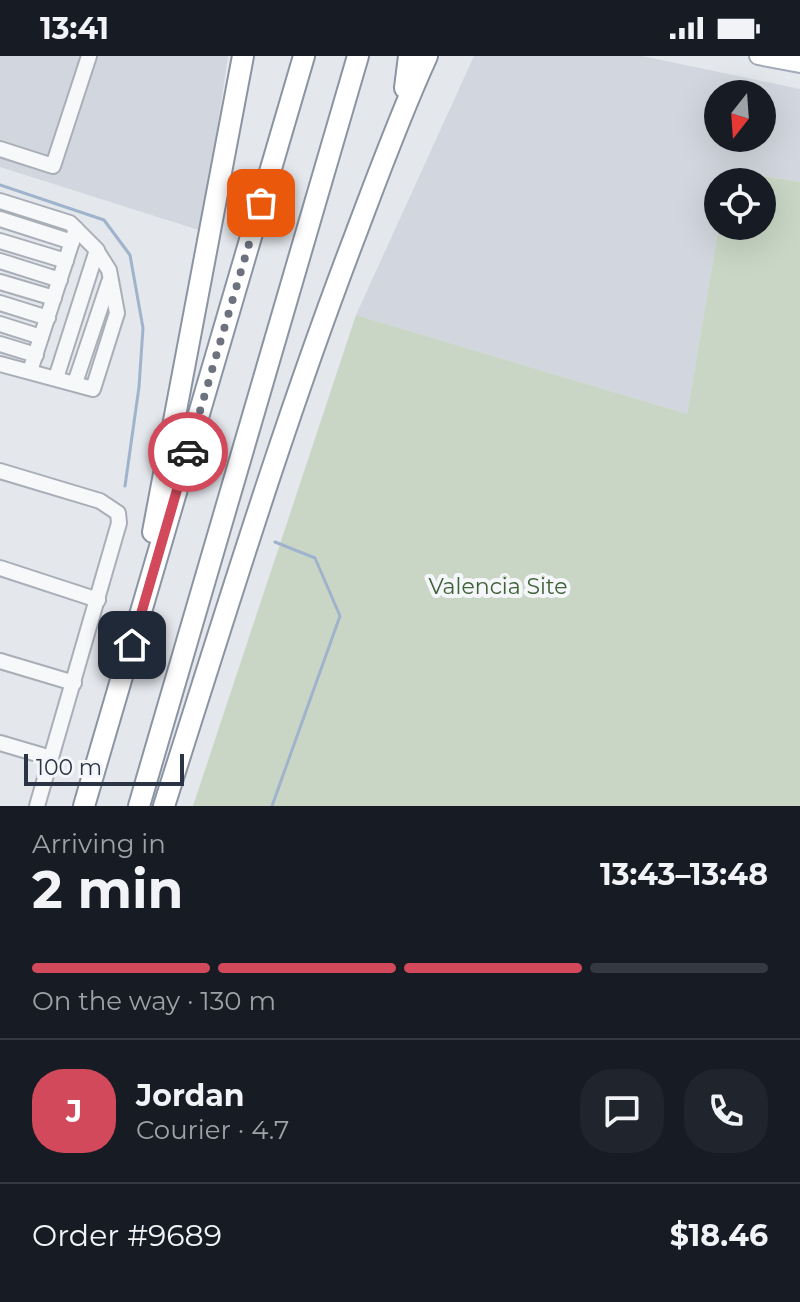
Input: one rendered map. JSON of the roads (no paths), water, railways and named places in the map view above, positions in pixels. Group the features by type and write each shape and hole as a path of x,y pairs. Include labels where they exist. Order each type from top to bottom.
{"highway":[{"path":"132,645 243,56"},
{"path":"84,806 304,56"},
{"path":"139,806 358,56"},
{"path":"400,116 409,56"},
{"path":"164,806 273,463 316,339 400,116 427,56"}],"main road":[{"path":"758,56 800,64"}],"street":[{"path":"0,149 53,166 89,56"},
{"path":"0,201 70,223 74,236 30,371"},
{"path":"0,219 74,236 97,250 109,270 117,313 93,389 0,364"},
{"path":"0,241 66,261"},
{"path":"56,378 97,250"},
{"path":"0,261 60,280"},
{"path":"0,282 54,298"},
{"path":"0,303 48,318"},
{"path":"0,324 41,337"},
{"path":"0,344 36,355"},
{"path":"0,471 100,501 118,513 119,523 98,600 37,806"},
{"path":"0,568 98,600"},
{"path":"0,661 74,683"},
{"path":"0,743 51,758"}],"waterway":[{"path":"0,185 104,220 130,255 143,328 139,387 125,486"},
{"path":"272,806 340,616 315,558 275,542"}],"park label":[{"name":"Valencia Site","path":"498,586"}]}
